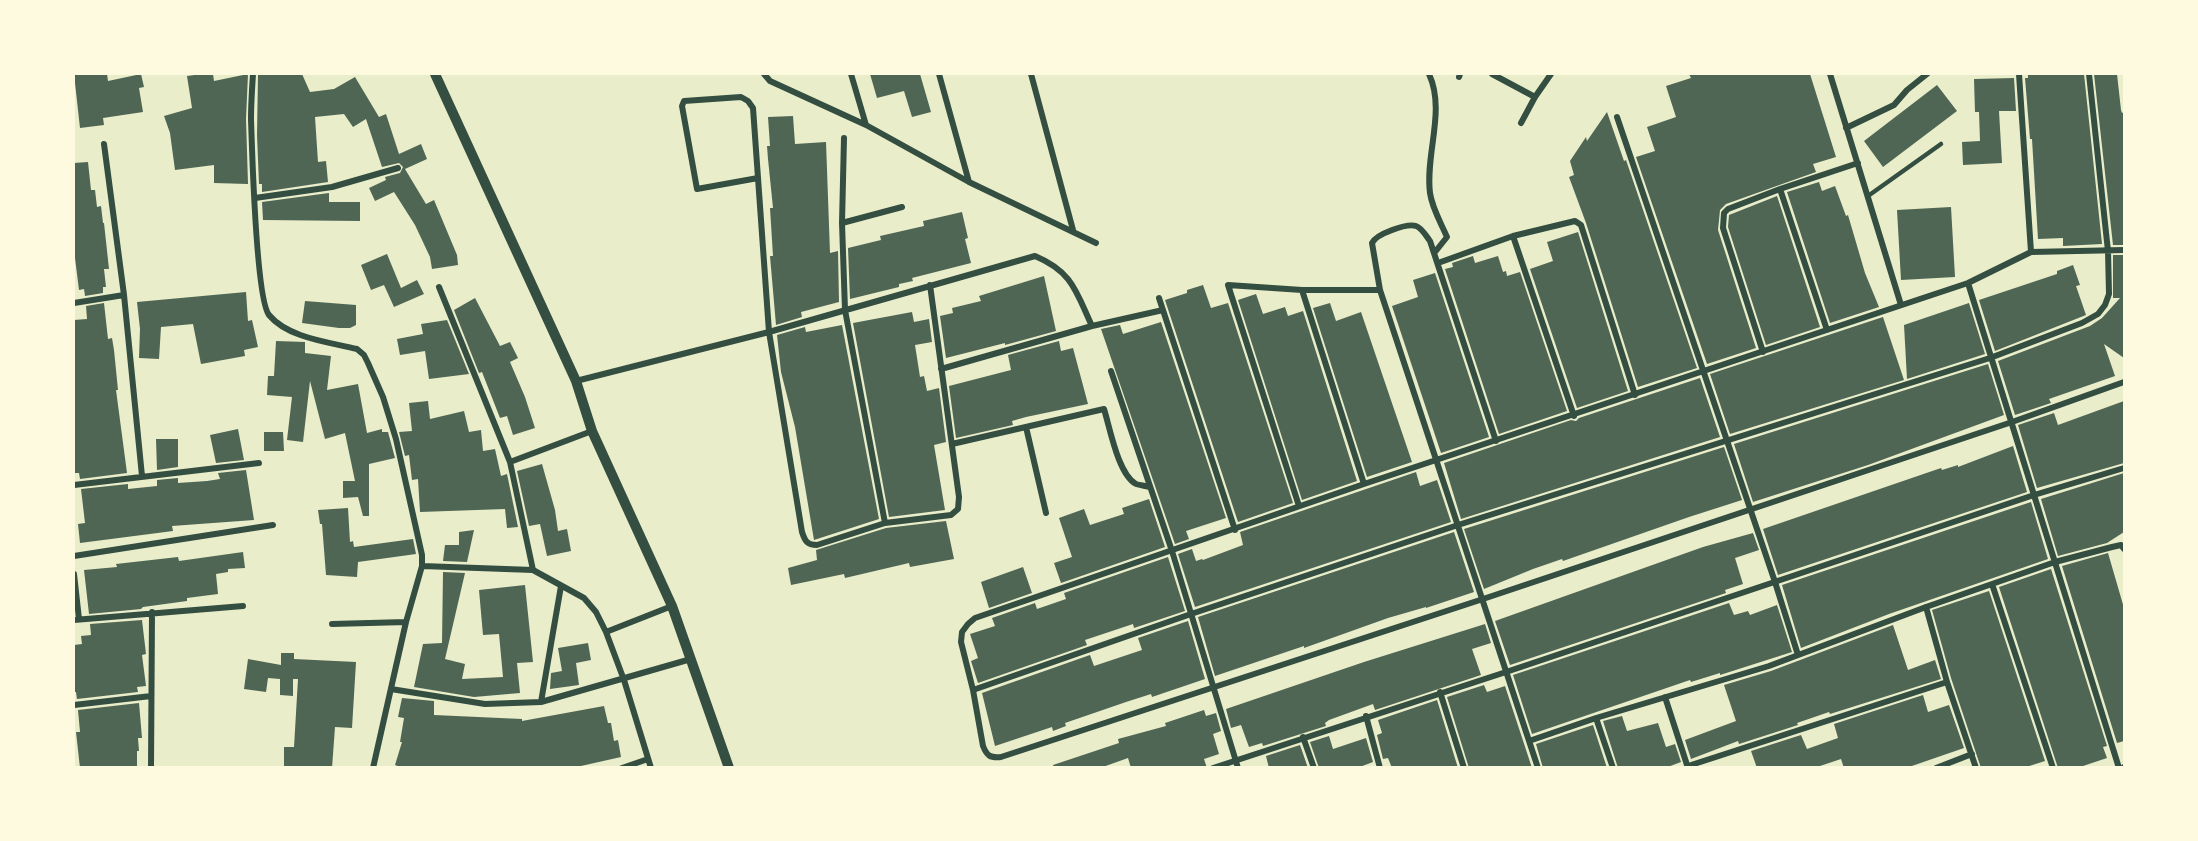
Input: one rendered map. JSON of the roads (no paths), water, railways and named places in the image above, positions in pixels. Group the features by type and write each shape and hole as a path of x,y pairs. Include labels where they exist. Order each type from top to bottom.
{"street":[{"path":"253,74 251,118 260,278 264,306 268,314 279,325 302,335 357,349 364,355 383,397 396,439 420,543 422,566 406,622 373,768"},
{"path":"435,74 576,381 592,431 672,606 729,768"},
{"path":"764,74 770,81 866,126 969,182 1096,243"},
{"path":"851,74 866,126"},
{"path":"939,74 969,182"},
{"path":"1031,74 1073,230"},
{"path":"1428,74 1432,81 1437,106 1430,155 1430,194 1447,237 1435,252"},
{"path":"1492,74 1535,97"},
{"path":"1521,123 1551,74"},
{"path":"1830,74 1901,305"},
{"path":"1846,128 1894,105 1907,90 1927,74"},
{"path":"2019,74 2031,252"},
{"path":"973,690 1458,525 1990,358 2082,323 2098,314 2109,294 2108,251 2089,74"},
{"path":"758,178 697,189 682,106 684,101 741,97 753,108 758,178 769,332 805,541 817,545 885,523 951,515 958,509 959,497 930,285"},
{"path":"1617,117 1798,655"},
{"path":"844,138 842,223 845,310 885,523"},
{"path":"104,144 124,296 142,476"},
{"path":"1763,352 1723,228 1722,217 1728,209 1858,163"},
{"path":"255,198 332,187 398,168"},
{"path":"1780,189 1827,330"},
{"path":"842,223 902,207"},
{"path":"1438,263 1513,236 1566,222 1575,221 1581,225 1635,395"},
{"path":"1496,441 1430,240 1417,226 1374,238 1372,243 1380,290 1538,768"},
{"path":"1513,236 1574,416"},
{"path":"2124,250 2031,252 1968,284 1364,484 975,618 962,633 961,642 986,754 991,758 1001,758 2012,422 2124,382"},
{"path":"576,381 769,332 1035,256 1048,261 1069,278 1092,326"},
{"path":"1968,284 2119,768"},
{"path":"1299,506 1228,285 1302,290 1380,290"},
{"path":"439,287 510,462 533,570"},
{"path":"1302,290 1364,484"},
{"path":"74,303 124,296"},
{"path":"1159,298 1235,530"},
{"path":"941,369 1092,326 1163,310"},
{"path":"1111,371 1172,550 1238,768"},
{"path":"952,444 1104,409 1117,454 1126,473 1136,484 1150,486"},
{"path":"1026,427 1046,513"},
{"path":"510,462 592,431"},
{"path":"74,485 260,463"},
{"path":"1213,768 2034,495 2124,468"},
{"path":"74,556 273,525"},
{"path":"1529,741 1798,655 1926,606 2055,562 2121,545 2124,549"},
{"path":"422,566 533,570 584,598 609,631 651,768"},
{"path":"74,574 76,620 243,606"},
{"path":"1992,584 2053,768"},
{"path":"541,702 561,586"},
{"path":"609,631 657,614 672,606"},
{"path":"1926,606 1947,682 1976,768"},
{"path":"151,768 152,612"},
{"path":"332,624 406,622"},
{"path":"391,689 485,704 541,702 691,660"},
{"path":"1665,698 1688,767 1947,682"},
{"path":"1440,692 1464,768"},
{"path":"74,705 151,696"},
{"path":"1366,716 1380,768"},
{"path":"1596,718 1613,768"},
{"path":"1303,738 1314,768"},
{"path":"1936,768 1972,754"},
{"path":"622,768 648,759"}],"lane":[{"path":"1868,196 1941,144"}]}
